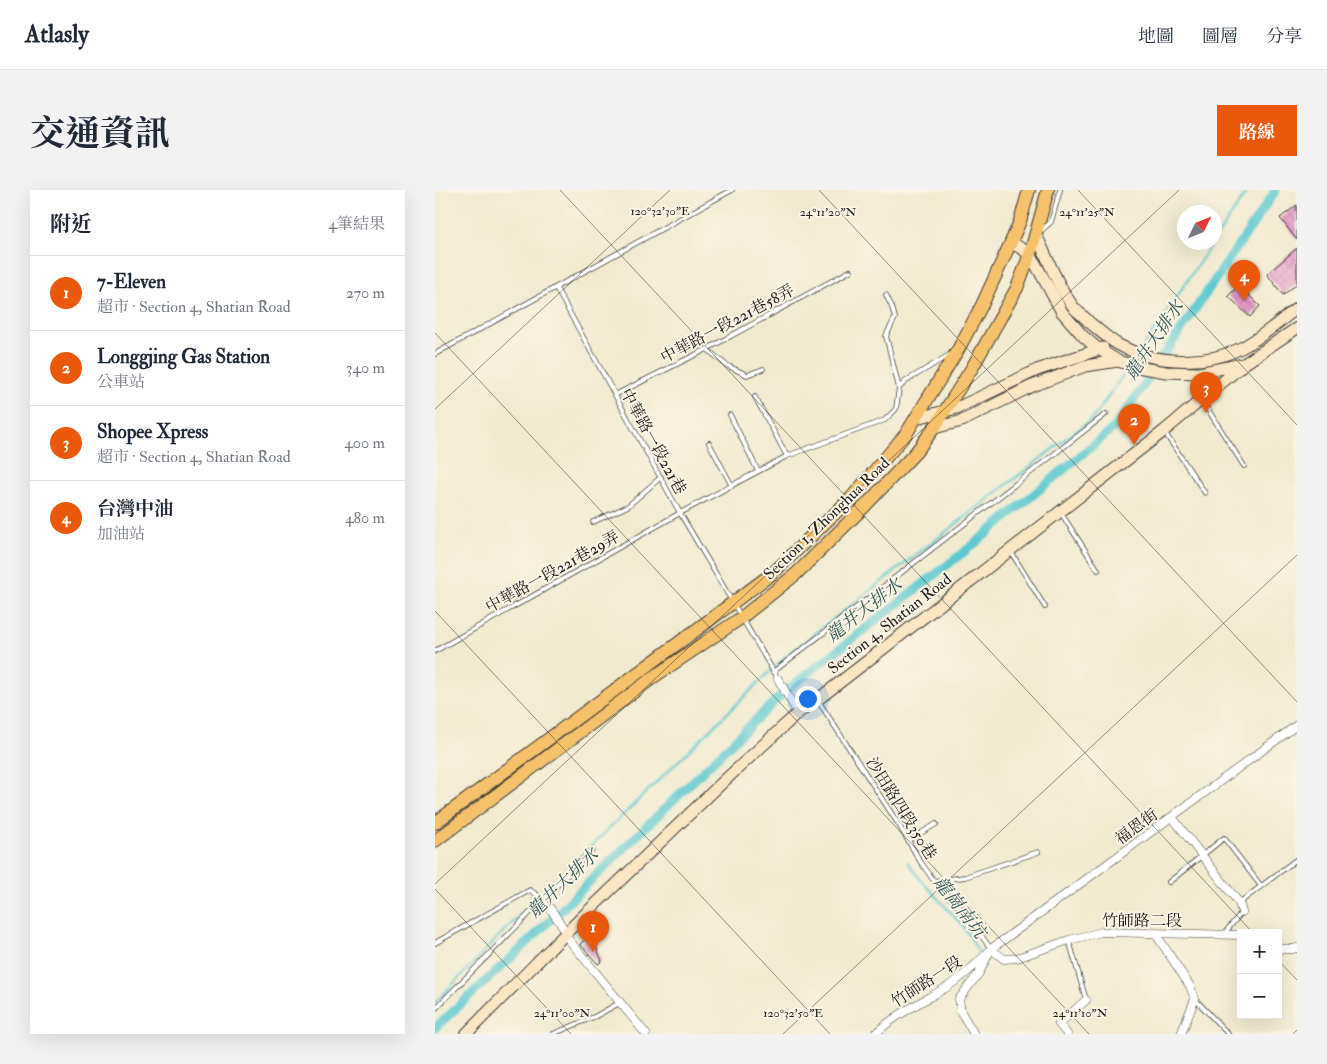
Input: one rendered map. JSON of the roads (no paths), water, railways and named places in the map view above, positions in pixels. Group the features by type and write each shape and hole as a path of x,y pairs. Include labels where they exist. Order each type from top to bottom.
{"main road":[{"name":"Section 1, Zhonghua Road","path":"435,823 773,573 853,497 906,434 959,348 982,305 1011,242 1020,221 1029,190"},
{"name":"Section 1, Zhonghua Road","path":"435,841 647,681 741,618 797,574 897,472 934,428 1017,288 1030,254 1049,190"}],"street":[{"path":"1036,234 1060,285 1076,310 1119,345 1144,355 1160,358 1199,360 1225,355 1241,348 1297,308"},
{"path":"1011,242 1030,254 1062,312 1083,336 1097,348 1118,361 1137,367 1166,372 1199,373 1244,364 1241,348"},
{"name":"Section 4, Shatian Road","path":"466,1034 565,932 798,713 1164,431 1244,364 1297,328"},
{"path":"917,418 957,408 1037,370 1097,348 1119,345"},
{"path":"934,428 962,421 1030,387 1085,366 1118,361"},
{"path":"775,675 798,713"},
{"name":"福恩街","path":"991,949 1296,728"},
{"path":"1172,817 1239,903 1243,912"},
{"path":"550,908 565,932 646,1034"},
{"name":"竹師路二段","path":"991,949 1005,960 1102,932 1237,935"},
{"path":"1155,934 1190,986 1195,999 1181,1034"},
{"path":"1282,949 1292,950 1297,948"},
{"path":"974,1034 961,1012 959,999 979,973 991,949"},
{"name":"竹師路一段","path":"875,1034 885,1024 906,1010 948,986 975,966 991,949"},
{"path":"1067,1034 1059,1024 1086,1000"}],"lane":[{"path":"435,354 732,190"},
{"path":"1011,242 1024,190"},
{"path":"1036,234 1051,222 1060,190"},
{"name":"中華路一段221巷58弄","path":"615,395 850,271"},
{"name":"中華路一段221巷","path":"556,288 680,513 775,675"},
{"path":"886,295 895,318 886,336 887,344 899,388 906,381 959,348"},
{"path":"707,348 726,365 747,375 763,369"},
{"name":"中華路一段221巷29弄","path":"435,651 680,513 787,456 885,420 896,409 899,388"},
{"path":"755,397 787,456"},
{"path":"1202,400 1244,466"},
{"path":"775,675 1106,414"},
{"path":"730,415 758,471"},
{"path":"1164,431 1205,493"},
{"path":"709,443 731,486"},
{"path":"593,522 628,506 661,477"},
{"path":"1060,512 1098,570"},
{"path":"1010,550 1045,607"},
{"name":"沙田路四段350巷","path":"817,700 919,861 964,912 991,949"},
{"path":"908,841 936,824"},
{"path":"1169,882 1224,838 1261,886"},
{"path":"435,1009 592,850"},
{"path":"934,880 965,878 1038,852"},
{"path":"1239,903 1297,859"},
{"path":"435,943 530,890 544,900 550,908"},
{"path":"1223,935 1243,912"},
{"path":"1069,940 1086,1000"},
{"path":"1195,999 1227,1034"},
{"path":"553,1034 596,1016 621,1002"}],"waterway":[{"path":"1222,229 1248,190"},
{"name":"龍井大排水","path":"435,1028 528,942 777,699 973,545 1116,426 1276,190"},
{"path":"1142,349 1208,250"},
{"path":"435,1003 501,934 787,655 1094,417 1128,368"},
{"name":"龍崗南坑","path":"908,862 921,880 964,927 981,957"}],"place":[{"name":"台灣中油","path":"1244,301"},
{"name":"Shopee Xpress","path":"1206,413"},
{"name":"Longgjing Gas Station","path":"1134,445"},
{"name":"7-Eleven","path":"593,952"}]}
